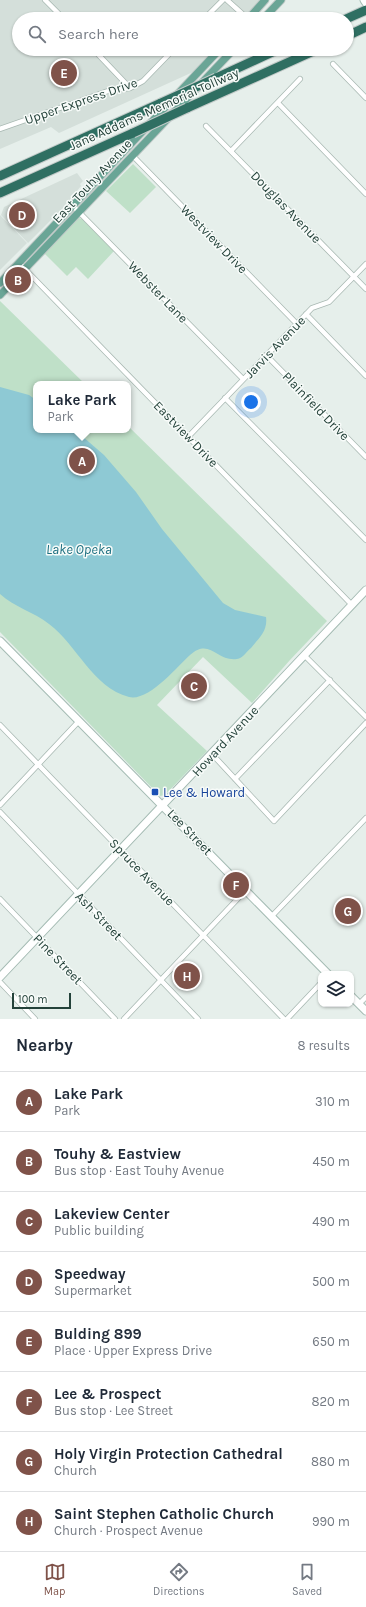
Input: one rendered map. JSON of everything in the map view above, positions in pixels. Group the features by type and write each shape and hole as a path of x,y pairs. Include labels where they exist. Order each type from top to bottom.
{"highway":[{"path":"354,15 366,10"},
{"path":"354,33 366,28"},
{"name":"Jane Addams Memorial Tollway","path":"0,176 265,56"},
{"name":"Jane Addams Memorial Tollway","path":"0,193 302,56"},
{"path":"58,149 64,164"}],"main road":[{"path":"254,12 265,0"},
{"path":"270,12 281,0"},
{"name":"East Touhy Avenue","path":"0,283 213,56"},
{"name":"East Touhy Avenue","path":"0,295 227,56"}],"street":[{"path":"45,0 57,12"},
{"path":"211,12 223,0"},
{"path":"227,0 240,12"},
{"path":"100,56 130,88"},
{"name":"Upper Express Drive","path":"0,129 108,91 130,88 143,80 167,56"},
{"path":"333,64 366,98"},
{"path":"232,152 300,79"},
{"path":"278,103 366,194"},
{"name":"Douglas Avenue","path":"206,126 366,289"},
{"name":"Westview Drive","path":"132,155 297,324"},
{"name":"Webster Lane","path":"73,206 243,379"},
{"name":"Eastview Drive","path":"19,264 352,605"},
{"name":"Jarvis Avenue","path":"188,437 312,308 329,302 366,264"},
{"path":"306,314 366,376"},
{"name":"Plainfield Drive","path":"266,355 366,457"},
{"path":"225,398 366,540"},
{"name":"Howard Avenue","path":"0,977 366,591"},
{"name":"Lee Street","path":"0,641 164,805 325,971"},
{"path":"305,656 366,717"},
{"path":"235,779 330,680"},
{"path":"0,805 80,721"},
{"path":"212,754 274,821 366,724"},
{"name":"Spruce Avenue","path":"0,725 203,936 286,1019"},
{"name":"Ash Street","path":"0,812 198,1019"},
{"path":"272,916 366,818"},
{"path":"124,1019 246,890"},
{"name":"Pine Street","path":"0,899 115,1019"},
{"path":"0,982 36,1019"},
{"path":"286,1019 318,986"},
{"path":"359,1004 366,997"},
{"path":"354,999 366,1011"}],"shaded area":[{"path":"0,0 260,0 249,12 12,12 12,56 208,56 193,72 59,133 51,127 0,149"},
{"path":"77,173 83,181 80,184 81,186 61,210 28,243 1,215 4,207"},
{"path":"0,215 27,243 0,270"}],"green space":[{"path":"133,164 156,187 130,213 106,191"},
{"path":"79,218 82,219 114,251 88,279 76,267 67,276 44,253"},
{"path":"0,301 82,381 33,381 33,433 131,433 131,429 327,621 252,703 203,657 157,705 207,751 165,795 160,796 0,632"}],"water":[{"name":"Lake Opeka","path":"0,387 29,395 33,398 33,433 78,433 104,455 136,492 162,529 223,603 235,610 266,617 266,626 262,634 243,656 237,659 230,659 208,649 203,648 197,650 153,689 137,697 129,697 116,692 95,675 69,643 49,624 0,594"}],"place":[{"name":"Bulding 899","path":"64,73"},
{"name":"Speedway","path":"22,215"},
{"name":"Touhy & Eastview","path":"18,280"},
{"name":"Lake Park","path":"82,461"},
{"name":"Lakeview Center","path":"194,686"},
{"name":"Lee & Howard","path":"155,792"},
{"name":"Lee & Prospect","path":"236,885"},
{"name":"Holy Virgin Protection Cathedral","path":"348,911"},
{"name":"Saint Stephen Catholic Church","path":"187,976"}]}
